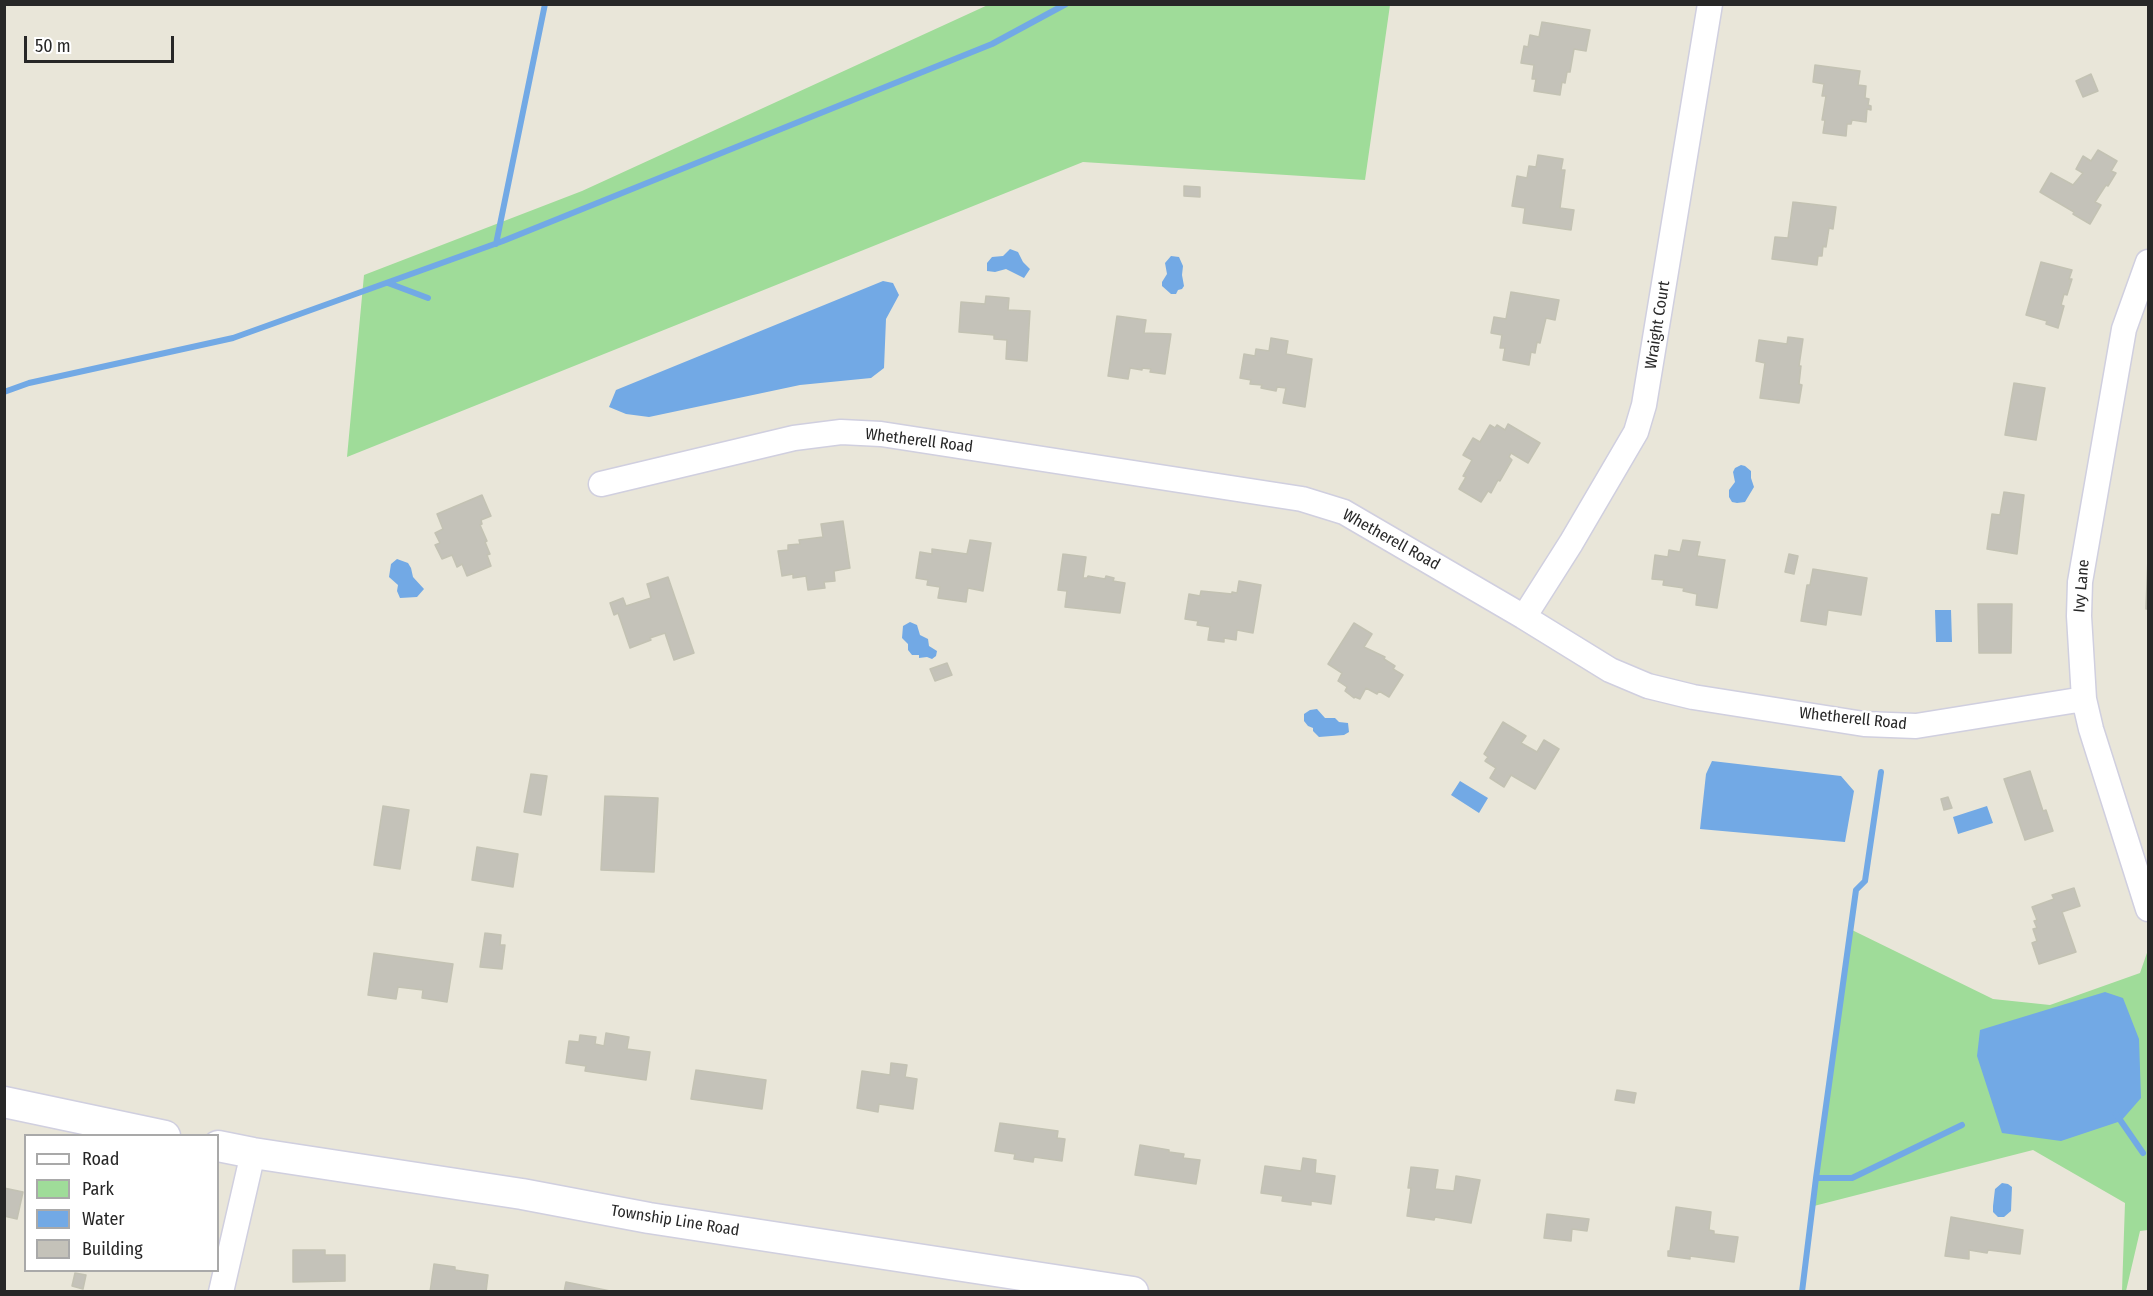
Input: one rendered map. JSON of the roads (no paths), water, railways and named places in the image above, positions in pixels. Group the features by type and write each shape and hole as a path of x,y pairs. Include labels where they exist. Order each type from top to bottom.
{"street":[{"name":"Wraight Court","path":"1524,617 1571,543 1635,432 1644,405 1710,4"},
{"name":"Ivy Lane","path":"2148,262 2124,329 2080,582 2079,615 2084,699 2091,729 2148,909"},
{"name":"Whetherell Road","path":"602,484 794,438 841,432 881,434 1302,499 1344,512 1610,670 1648,686 1693,697 1864,724 1916,726 2084,699"},
{"path":"4,1102 156,1134"},
{"name":"Township Line Road","path":"219,1146 522,1194 650,1218 1133,1292"},
{"path":"221,1292 253,1153"}],"water":[{"path":"1010,249 1018,252 1030,269 1024,278 1006,269 995,272 987,271 987,263 992,257 1003,256"},
{"path":"1171,256 1179,257 1183,266 1184,286 1176,294 1171,294 1162,286 1167,274 1165,263"},
{"path":"883,281 893,283 899,295 886,319 884,368 871,378 800,385 649,417 626,414 609,407 616,390"},
{"path":"1741,465 1751,471 1754,487 1745,502 1737,503 1732,502 1729,490 1735,482 1733,472"},
{"path":"397,559 408,563 413,577 424,589 417,597 400,598 397,591 398,585 389,577 391,564"},
{"path":"1935,610 1951,610 1952,642 1936,642"},
{"path":"910,622 917,625 920,635 928,639 929,646 937,651 936,656 932,659 919,658 919,655 912,655 908,650 908,644 902,638 903,626"},
{"path":"1317,709 1325,718 1335,718 1339,722 1348,723 1349,732 1344,735 1319,737 1304,721 1304,714"},
{"path":"1712,761 1841,776 1854,791 1845,842 1700,829 1706,774"},
{"path":"1460,781 1488,798 1479,813 1451,795"},
{"path":"1987,806 1993,823 1958,834 1953,817"},
{"path":"2105,992 2123,998 2139,1039 2141,1098 2121,1121 2061,1141 2002,1133 1977,1056 1980,1030"},
{"path":"2002,1183 2012,1187 2011,1211 2004,1217 1998,1217 1993,1212 1995,1189"}],"waterway":[{"path":"496,244 545,4"},
{"path":"4,392 29,383 233,338 503,241 992,44 1066,4"},
{"path":"388,283 428,298"},
{"path":"1816,1178 1856,890 1865,881 1881,772"},
{"path":"2116,1114 2143,1153"},
{"path":"1802,1292 1816,1178 1852,1178 1962,1125"}]}
